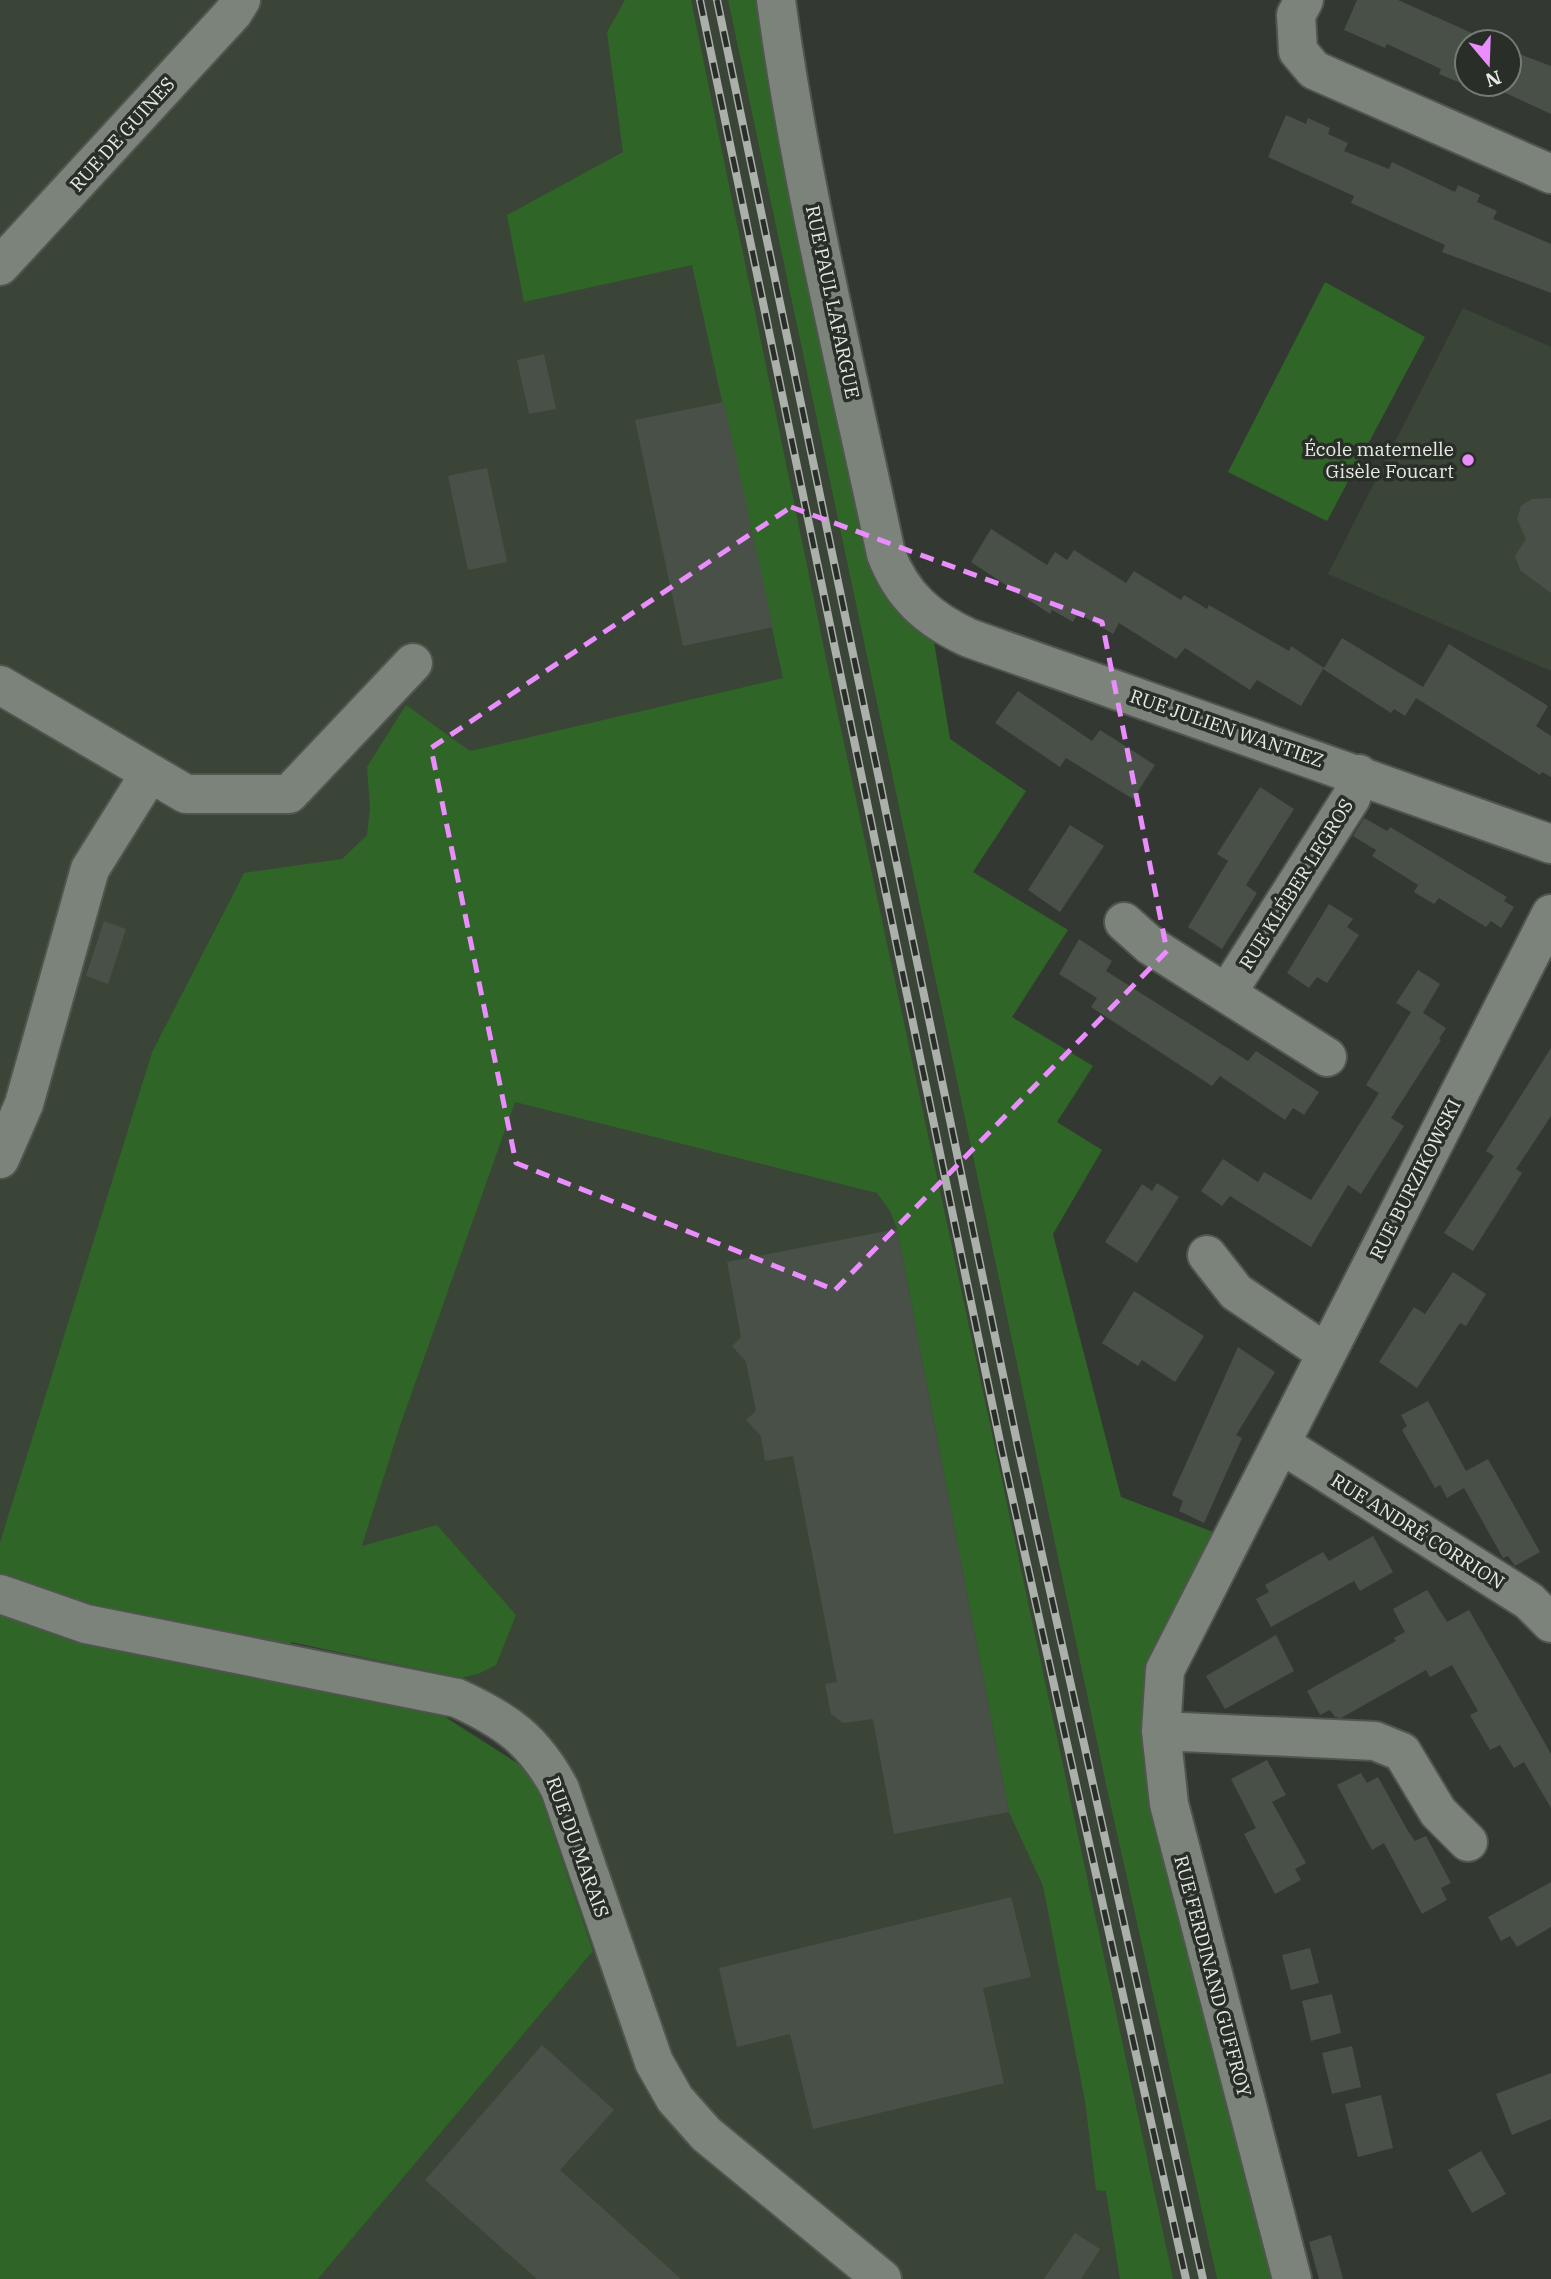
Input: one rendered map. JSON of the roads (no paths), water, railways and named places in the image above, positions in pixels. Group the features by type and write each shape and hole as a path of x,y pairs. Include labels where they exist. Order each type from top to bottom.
{"street":[{"name":"RUE DE GUINES","path":"0,266 233,13 241,0"},
{"name":"RUE PAUL LAFARGUE","path":"776,0 785,67 886,554 894,575 910,599"},
{"path":"1304,0 1296,15 1298,51 1314,70 1551,174"},
{"name":"RUE JULIEN WANTIEZ","path":"910,599 944,627 969,638 1551,844"},
{"path":"0,685 186,794 289,794 413,663"},
{"path":"0,1159 24,1104 90,869 150,773"},
{"name":"RUE KLÉBER LEGROS","path":"1227,993 1352,798 1359,774"},
{"name":"RUE BURZIKOWSKI","path":"1166,1670 1551,914"},
{"path":"1124,922 1151,946 1327,1057"},
{"path":"1207,1255 1236,1292 1326,1353"},
{"name":"RUE ANDRÉ CORRION","path":"1281,1444 1529,1601 1551,1623"},
{"name":"RUE DU MARAIS","path":"0,1594 86,1624 457,1698 485,1711 515,1731 542,1756 560,1789 654,2062 675,2099 706,2134 882,2279"},
{"name":"RUE FERDINAND GUFFROY","path":"1166,1670 1161,1731 1175,1827 1292,2279"},
{"path":"1161,1731 1375,1741 1402,1752 1438,1812 1468,1842"}],"railway":[{"path":"700,0 1002,1451 1186,2279"},
{"path":"717,0 1018,1447 1203,2279"}],"place":[{"name":"École maternelle Gisèle Foucart","path":"1468,460"}]}
